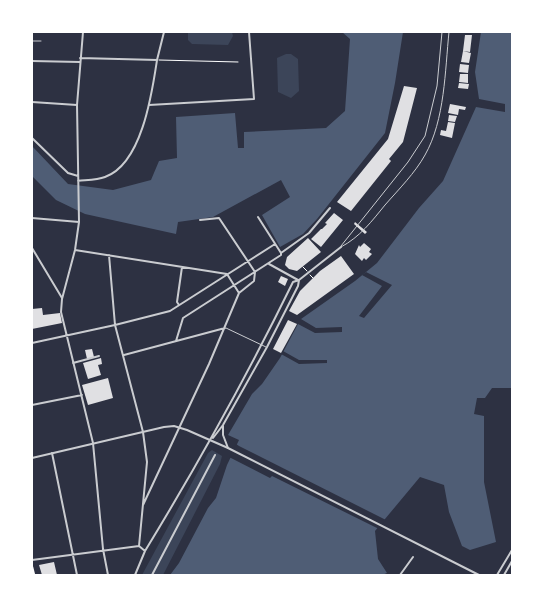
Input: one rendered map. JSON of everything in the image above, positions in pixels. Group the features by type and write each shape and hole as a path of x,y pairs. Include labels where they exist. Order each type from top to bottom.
{"main road":[{"path":"32,567 34,575"}],"street":[{"path":"83,32 77,105 79,222 75,250 62,299 62,313 66,336 93,443 101,510 103,549 108,575"},
{"path":"78,181 105,177 126,161 144,126 164,32"},
{"path":"149,106 254,99 249,32"},
{"path":"80,58 157,60"},
{"path":"32,61 80,62"},
{"path":"32,102 77,105"},
{"path":"32,138 68,173 78,176"},
{"path":"176,341 183,318 269,264 281,255 281,253 309,233 330,208"},
{"path":"258,217 281,253"},
{"path":"32,218 79,222"},
{"path":"144,505 225,328 239,293 254,281 255,272 219,218 200,220"},
{"path":"32,343 161,314 179,305 275,244"},
{"path":"135,575 145,552 210,441 294,282 299,280 340,247"},
{"path":"32,248 62,299"},
{"path":"75,250 226,274 239,293"},
{"path":"109,255 115,325 143,432 147,462 139,546"},
{"path":"269,264 299,280"},
{"path":"179,305 177,302 182,267"},
{"path":"210,441 223,425 267,348 298,286 299,280"},
{"path":"123,355 225,328"},
{"path":"73,363 99,356"},
{"path":"32,406 82,395"},
{"path":"223,425 223,435 228,448"},
{"path":"32,458 164,427 180,428 228,448 479,575"},
{"path":"52,453 77,575"},
{"path":"152,575 215,455"},
{"path":"32,560 103,549 139,546 145,552"},
{"path":"497,575 512,550"},
{"path":"400,575 413,557"},
{"path":"504,575 512,561"}],"lane":[{"path":"340,247 408,162 425,136 437,86 442,32"},
{"path":"340,247 352,241 366,228 413,171 428,150 441,107 449,32"},
{"path":"32,41 41,41"},
{"path":"225,328 267,348"}],"path":[{"path":"157,60 238,62"}],"shaded area":[{"path":"188,32 232,32 233,36 228,45 192,44 188,40"},
{"path":"342,32 403,32 385,133 317,219 303,234 280,247 262,215 290,197 281,180 213,217 178,222 176,234 85,214 56,200 32,176 32,146 68,184 113,190 151,180 159,161 177,158 176,117 235,113 238,148 244,148 244,132 326,128 345,111 350,39"},
{"path":"481,32 512,32 512,388 492,388 485,398 477,398 474,414 484,416 484,482 496,542 470,550 462,546 449,512 444,485 420,477 375,531 378,559 387,573 382,575 170,575 179,563 208,508 216,498 227,465 239,440 228,435 252,394 262,384 280,358 298,324 315,333 342,332 342,327 316,328 301,319 355,281 377,263 419,208 443,181 476,107 505,112 505,104 479,99 475,72"},
{"path":"286,54 291,54 298,59 299,91 291,98 278,92 277,58"},
{"path":"212,450 222,456 220,464 163,575 142,575 208,453"}],"pier":[{"path":"366,272 392,285 364,318 359,316 382,286 362,275"},
{"path":"283,351 299,360 327,360 327,363 299,364 281,354"},
{"path":"236,444 386,520 379,529 272,476 270,478 229,457"}],"building":[{"path":"465,35 472,35 470,52 463,51"},
{"path":"463,51 471,53 469,63 461,62"},
{"path":"460,64 469,65 468,73 459,72"},
{"path":"460,74 468,74 468,83 459,82"},
{"path":"459,83 469,84 468,89 458,88"},
{"path":"404,86 417,88 403,142 389,159 391,161 351,211 337,202 388,139"},
{"path":"450,104 466,107 465,110 459,109 458,115 448,113"},
{"path":"449,115 457,116 455,122 448,121"},
{"path":"448,122 455,123 452,138 440,135 441,130 446,131"},
{"path":"334,213 343,220 321,247 311,239 327,224 325,223"},
{"path":"355,222 367,232 365,234 354,224"},
{"path":"308,238 321,252 297,271 289,269 285,265 287,257"},
{"path":"364,243 371,249 369,252 372,254 366,260 364,258 362,261 355,254 359,245 360,247"},
{"path":"341,256 354,274 297,315 289,311 300,291 320,271"},
{"path":"281,276 288,279 285,286 278,282"},
{"path":"42,308 43,315 60,313 62,323 32,329 32,309"},
{"path":"288,320 297,324 281,353 273,349"},
{"path":"92,349 94,357 87,359 85,350"},
{"path":"101,358 102,364 98,365 101,375 88,379 83,363"},
{"path":"108,378 113,398 88,405 82,385"},
{"path":"54,562 57,575 42,575 39,565"}]}
